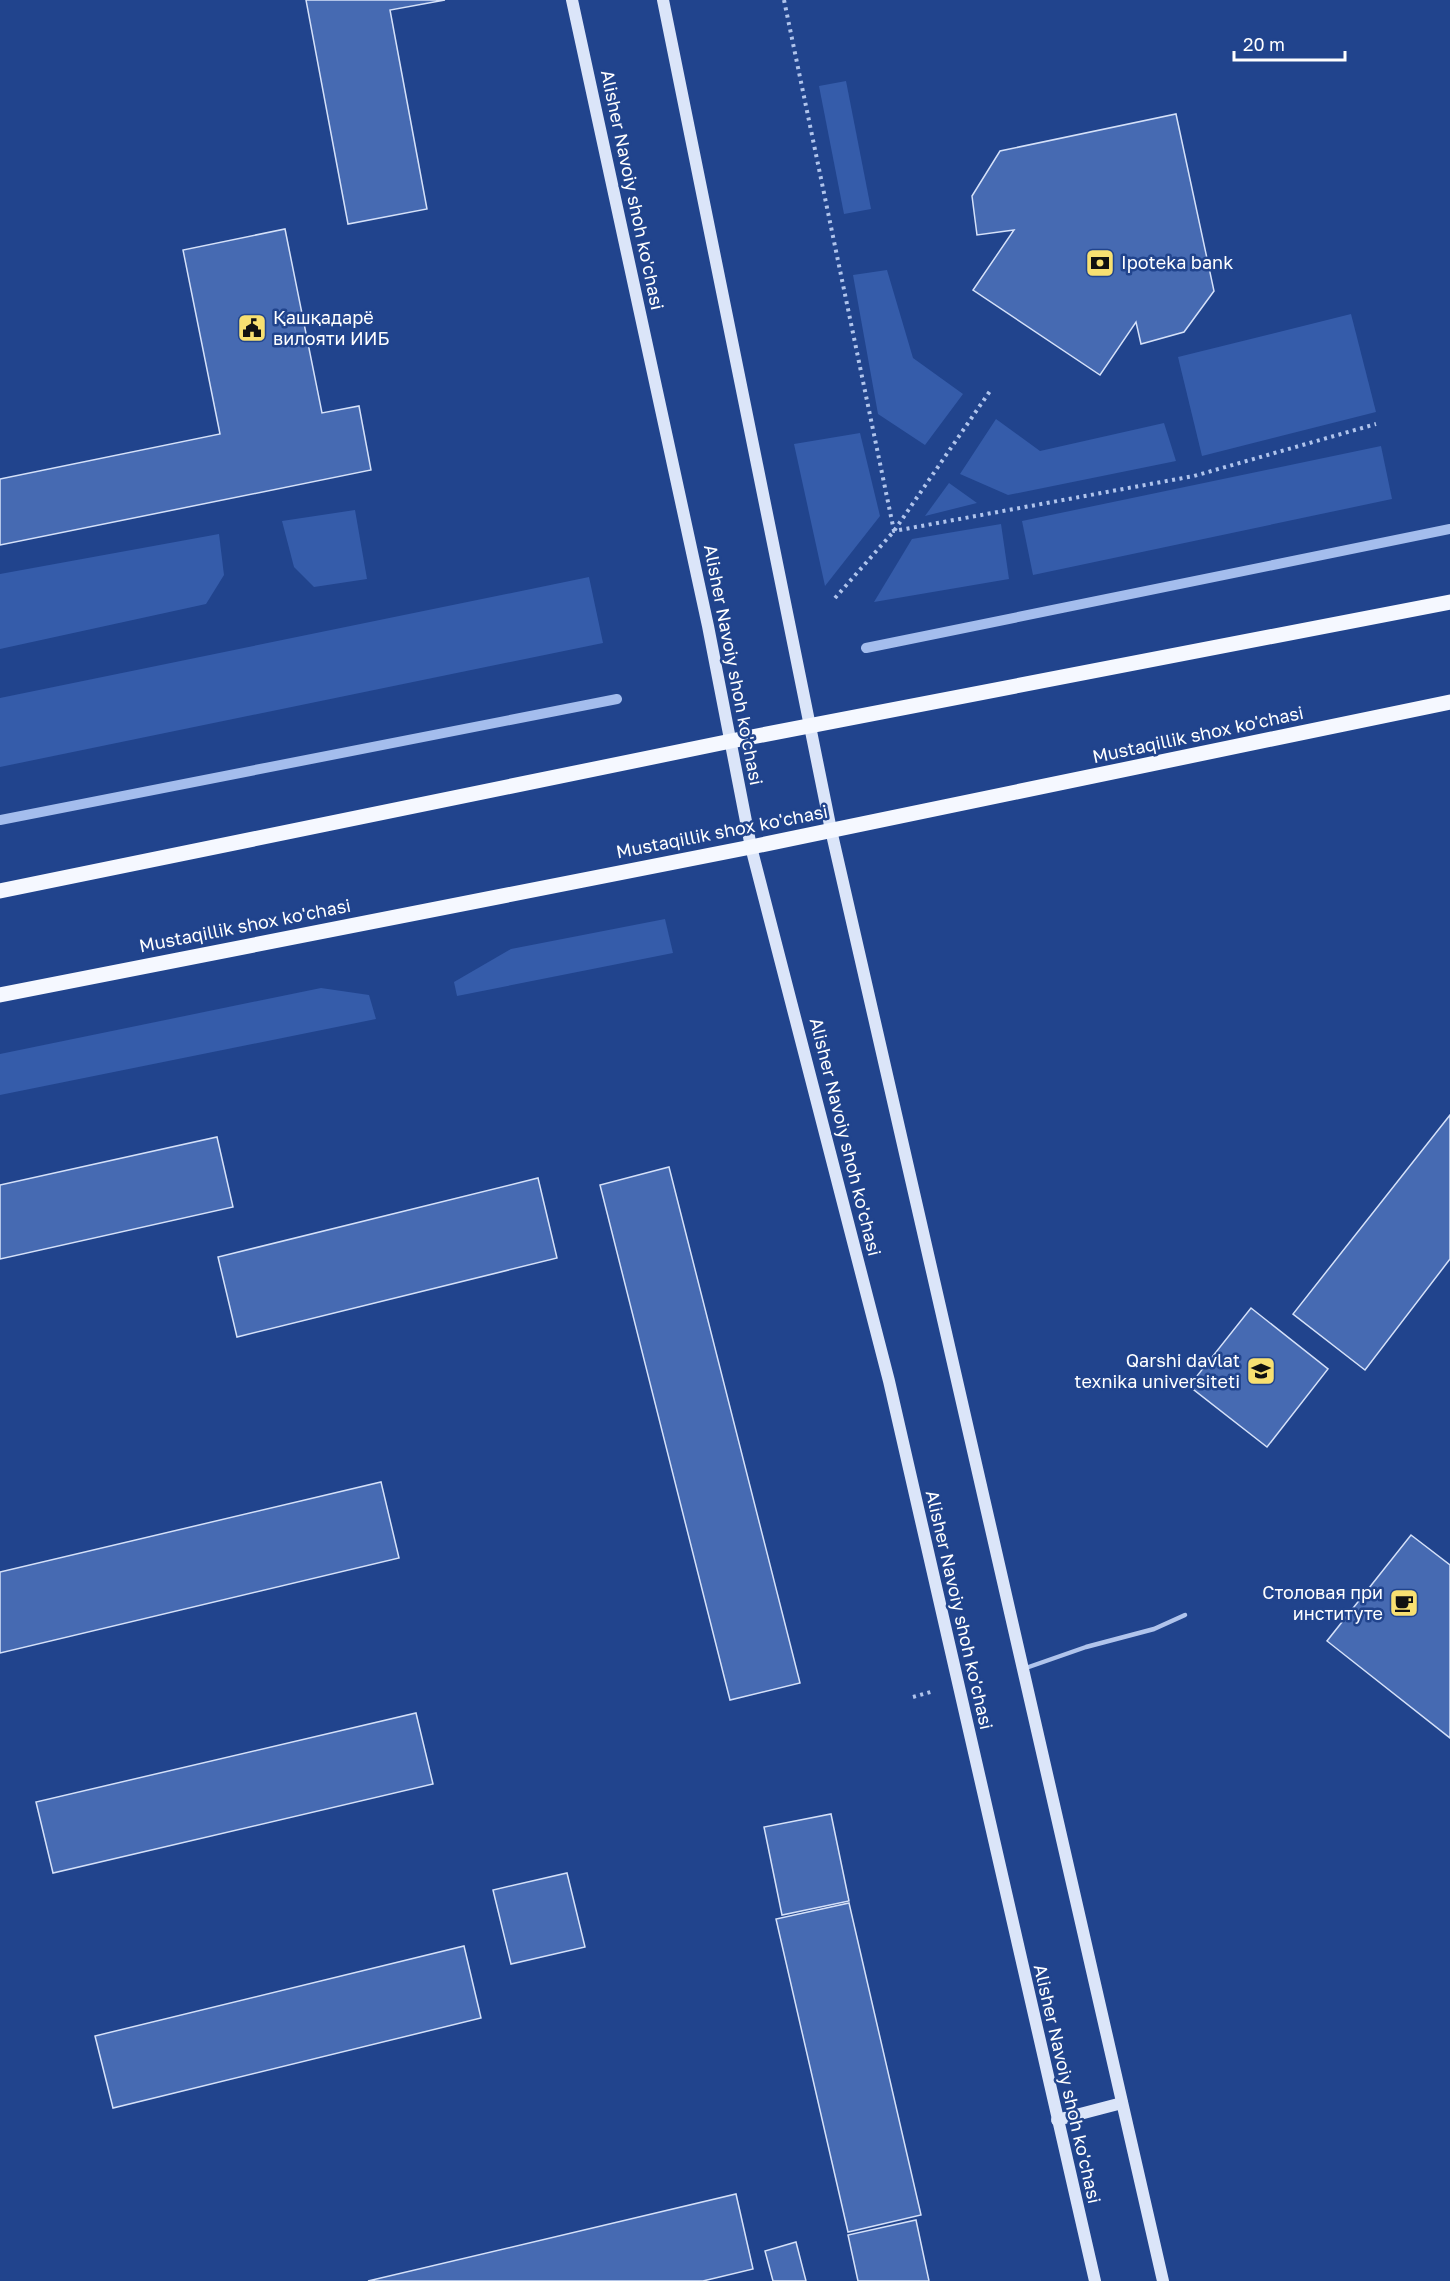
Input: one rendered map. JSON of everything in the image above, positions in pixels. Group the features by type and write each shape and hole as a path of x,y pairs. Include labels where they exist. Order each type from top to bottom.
{"main road":[{"name":"Alisher Navoiy shoh ko'chasi","path":"572,0 708,626 752,847 889,1381 1095,2281"},
{"path":"663,0 831,830 1163,2281"},
{"path":"0,891 731,741 1450,602"},
{"name":"Mustaqillik shox ko'chasi","path":"0,995 752,847 1450,702"},
{"path":"1057,2120 1122,2103"}],"lane":[{"path":"1023,1669 1086,1647 1154,1629 1185,1616"}],"path":[{"path":"784,0 894,531"},
{"path":"835,598 894,531 990,391"},
{"path":"894,531 1194,476 1376,424"}],"shaded area":[{"path":"846,81 871,209 844,214 819,86"},
{"path":"887,270 913,358 963,394 925,445 878,414 853,275"},
{"path":"1351,314 1376,412 1202,456 1178,357"},
{"path":"996,419 1040,451 1164,423 1176,461 1008,495 960,474"},
{"path":"860,433 880,516 825,586 794,444"},
{"path":"1381,446 1392,499 1033,575 1022,521"},
{"path":"949,483 977,503 925,516"},
{"path":"355,510 367,579 314,587 294,567 282,521"},
{"path":"1001,524 1009,579 874,602 912,539"},
{"path":"219,534 224,575 206,604 0,649 0,574"},
{"path":"589,577 603,643 0,767 0,698"},
{"path":"665,919 673,953 457,996 454,982 511,949"},
{"path":"321,988 369,995 376,1019 0,1095 0,1054"}],"building":[{"path":"306,0 445,0 390,10 427,209 348,224"},
{"name":"Ipoteka bank","path":"1176,114 1214,291 1184,332 1141,344 1136,322 1100,375 973,290 1014,230 977,235 972,196 1000,151"},
{"name":"Қашқадарё вилояти ИИБ","path":"285,229 322,413 359,406 371,470 0,545 0,479 220,434 183,250"},
{"path":"1450,1115 1450,1259 1365,1370 1293,1314"},
{"path":"217,1137 233,1207 0,1259 0,1185"},
{"path":"669,1167 800,1683 730,1700 600,1185"},
{"path":"538,1178 557,1258 237,1337 218,1257"},
{"path":"1251,1308 1328,1369 1267,1447 1189,1386"},
{"path":"381,1482 399,1558 0,1653 0,1572"},
{"name":"Столовая при институте","path":"1411,1535 1450,1565 1450,1738 1327,1641"},
{"path":"416,1713 433,1784 53,1873 36,1802"},
{"path":"831,1814 849,1901 782,1915 764,1827"},
{"path":"567,1873 585,1947 511,1964 493,1890"},
{"path":"849,1903 921,2215 848,2232 776,1919"},
{"path":"464,1946 481,2018 113,2108 95,2036"},
{"path":"736,2194 753,2269 703,2281 368,2281"},
{"path":"916,2220 929,2281 858,2281 848,2235"},
{"path":"796,2242 806,2281 773,2281 765,2251"}],"waterway":[{"path":"866,648 1450,529"},
{"path":"0,820 617,699"}],"place":[{"name":"Ipoteka bank","path":"1100,263"},
{"name":"Қашқадарё вилояти ИИБ","path":"252,328"},
{"name":"Qarshi davlat texnika universiteti","path":"1261,1371"},
{"name":"Столовая при институте","path":"1404,1603"}]}
